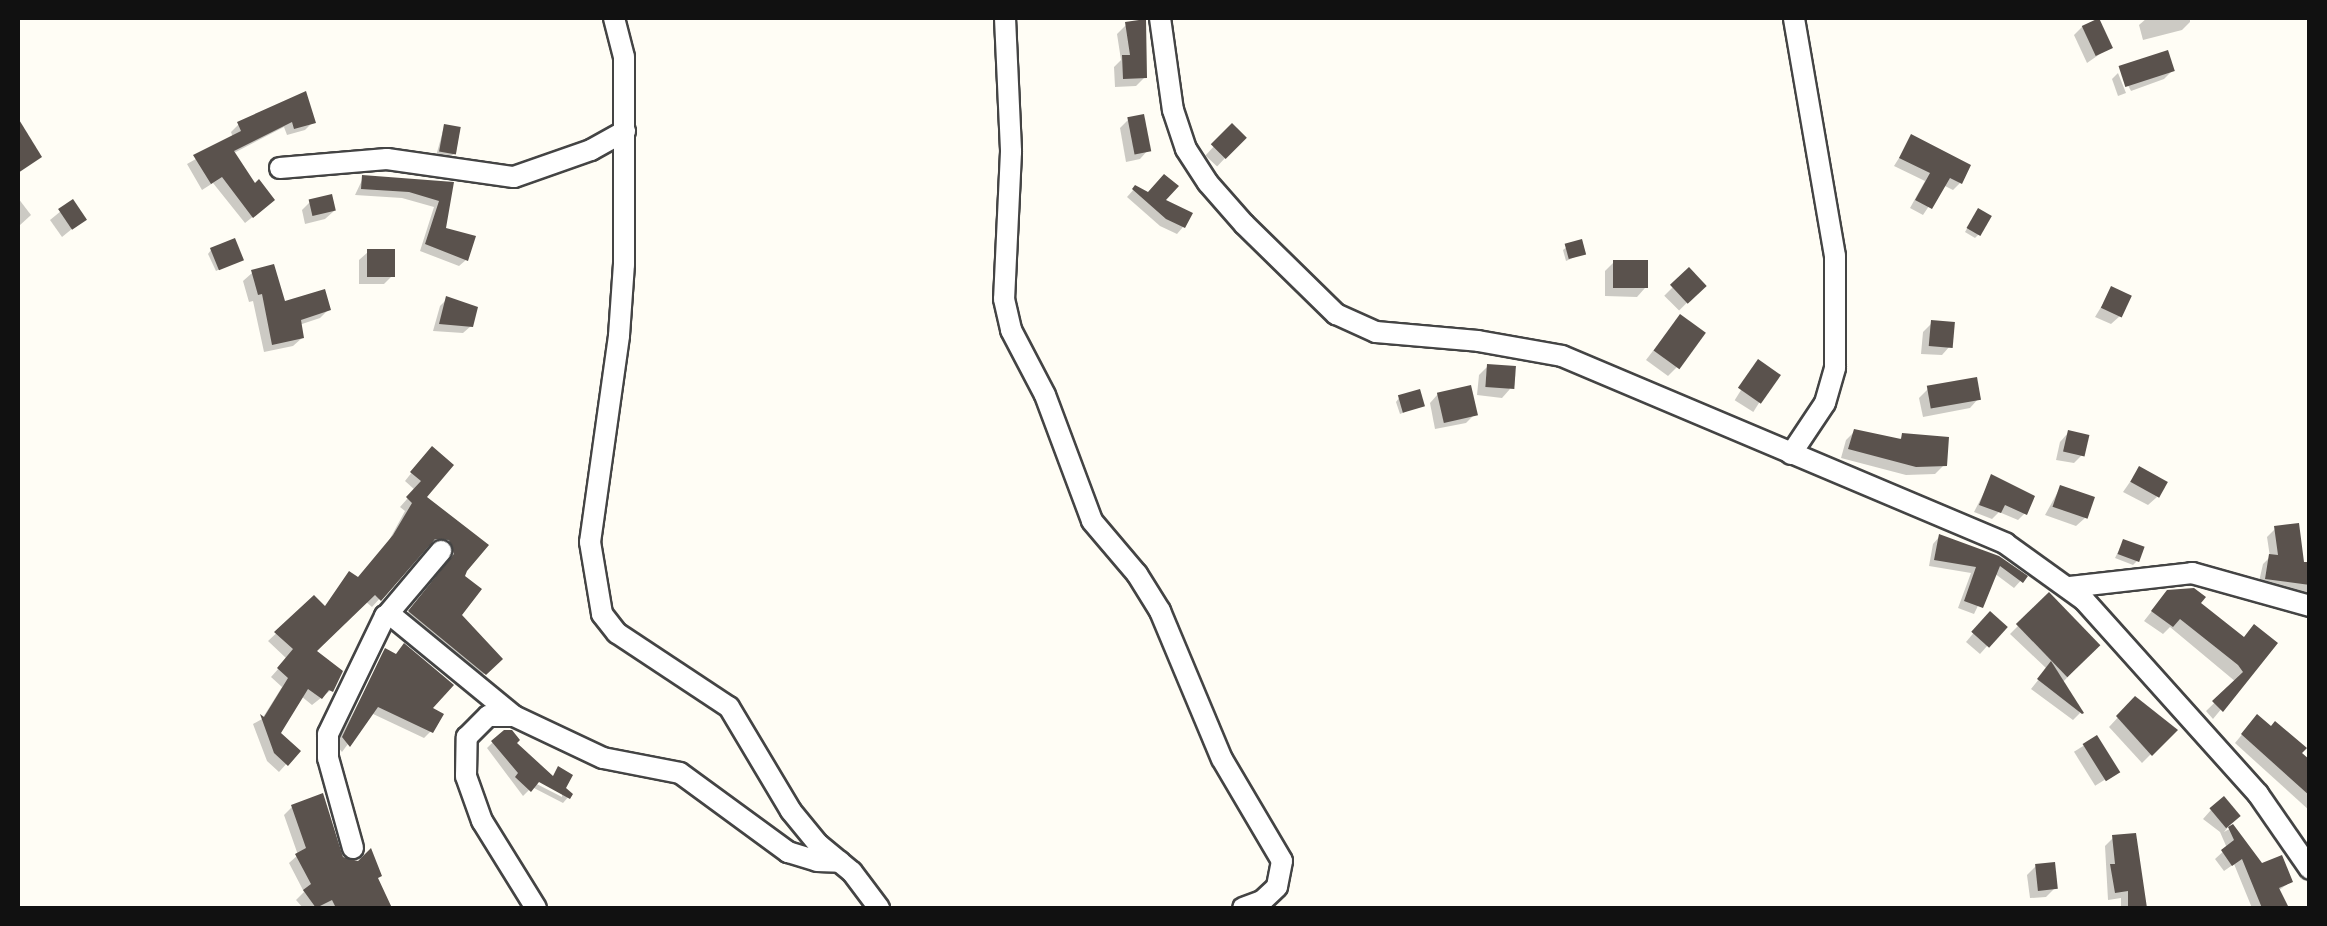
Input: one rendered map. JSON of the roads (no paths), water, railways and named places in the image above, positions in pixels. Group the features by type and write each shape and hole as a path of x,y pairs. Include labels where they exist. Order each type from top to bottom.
{"street":[{"path":"614,18 624,57 619,336 590,542 602,614 617,633 729,707 790,811 879,908"},
{"path":"1005,18 1011,152 1004,299 1011,330 1045,395 1092,520 1137,574 1160,612 1222,759 1282,861 1277,887 1262,901 1243,908"},
{"path":"1160,18 1173,110 1186,149 1208,183 1244,224 1336,314 1376,332 1478,340 1562,356 2006,544 2070,586 2258,794 2310,869"},
{"path":"1791,454 1825,403 1835,367 1835,256 1794,18"},
{"path":"280,168 386,159 514,177 591,150 625,131"},
{"path":"353,848 328,758 328,734 364,652 387,615 441,552"},
{"path":"2070,586 2192,573 2310,606"},
{"path":"387,615 514,716 593,755 680,773 788,852 817,862 840,862"},
{"path":"514,716 498,714 476,724 464,756 472,798 482,821 536,908"}]}
